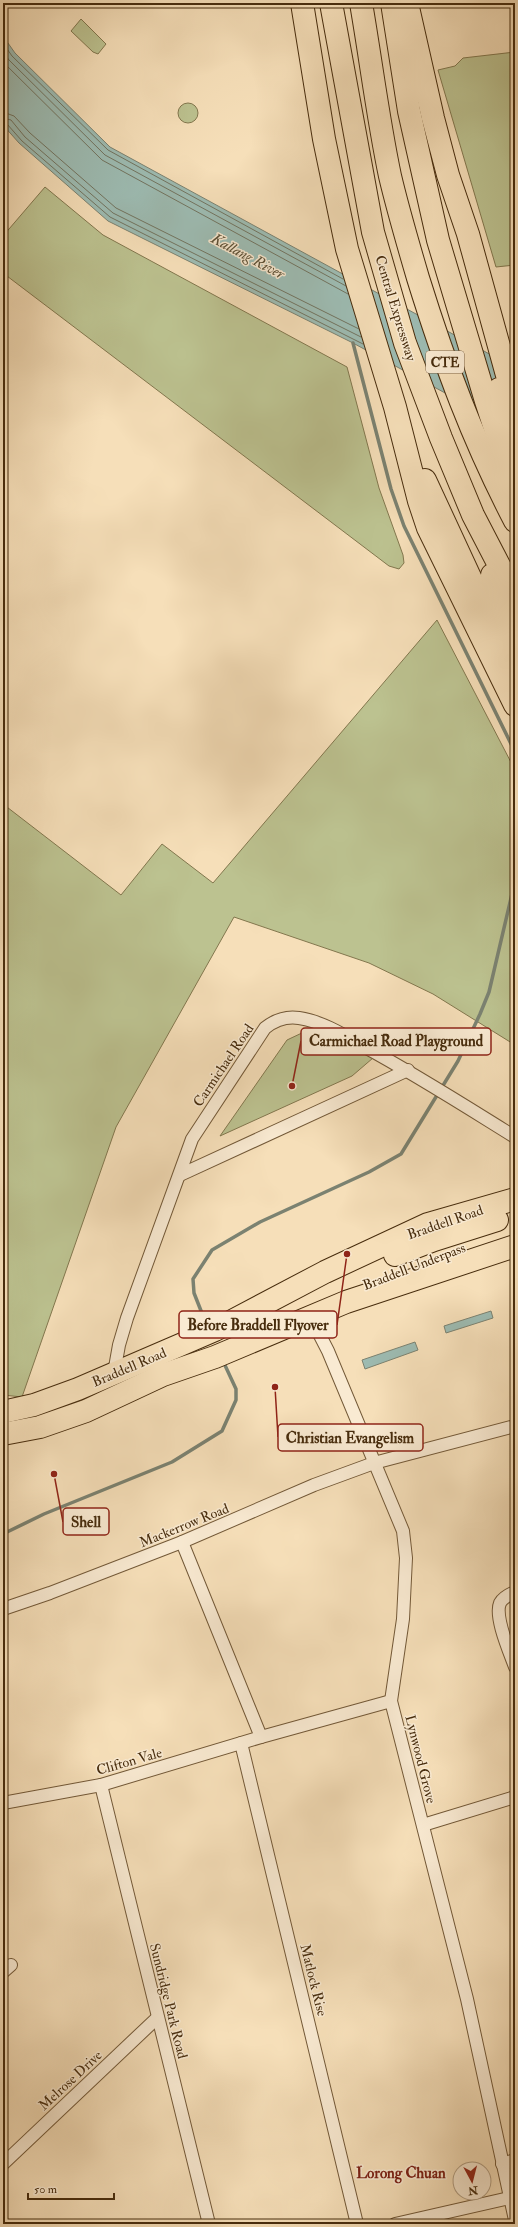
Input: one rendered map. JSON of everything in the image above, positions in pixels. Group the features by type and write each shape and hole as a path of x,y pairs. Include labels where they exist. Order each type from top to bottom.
{"highway":[{"path":"302,3 324,139 347,249 395,407 419,501 428,528 515,705"},
{"name":"Central Expressway","path":"331,3 376,247 405,343 440,438 473,515 515,596"},
{"name":"CTE","path":"361,3 382,137 411,253 439,348 462,410 495,461 515,521"},
{"path":"392,3 407,101 453,237 515,404"},
{"path":"407,3 433,118 448,176 453,237 495,461 515,489"},
{"path":"453,237 479,325 515,435"},
{"path":"395,407 431,495 494,629 515,668"},
{"path":"473,515 515,646"},
{"name":"Braddell Road","path":"217,1342 325,1272 428,1224 515,1199"},
{"name":"Braddell Underpass","path":"163,1375 217,1342 434,1240 515,1214"},
{"name":"Braddell Underpass","path":"217,1342 441,1254 515,1232"},
{"name":"Braddell Road","path":"3,1412 34,1405 78,1390 114,1373 310,1316 463,1262 515,1246"},
{"name":"Braddell Road","path":"3,1434 40,1426 86,1411 163,1375"}],"street":[{"name":"Carmichael Road","path":"114,1373 119,1345 127,1318 192,1139 265,1028 273,1022 284,1018 298,1017 309,1020 347,1037 408,1070 515,1137"},
{"path":"180,1175 408,1070"},
{"name":"Lynwood Grove","path":"310,1316 326,1346 356,1414 374,1463 403,1531 406,1558 403,1619 391,1701 467,1999 515,2220"},
{"name":"Mackerrow Road","path":"3,1609 50,1594 182,1542 314,1485 374,1463 515,1426"},
{"path":"182,1542 261,1737"},
{"path":"515,1592 509,1594 500,1603 499,1615 515,1668"},
{"name":"Clifton Vale","path":"3,1803 101,1785 261,1737 391,1701"},
{"name":"Matlock Rise","path":"241,1743 357,2224"},
{"name":"Sundridge Park Road","path":"101,1785 157,2018 209,2224"},
{"path":"423,1825 515,1797"},
{"name":"Melrose Drive","path":"3,2164 157,2018"},
{"path":"502,2164 515,2160"},
{"path":"395,2224 509,2198"}],"green space":[{"path":"81,19 106,44 98,54 93,52 71,31"},
{"path":"515,52 515,265 496,267 438,70 455,66 463,58"},
{"path":"188,103 195,106 198,113 195,120 188,123 181,120 178,113 181,106"},
{"path":"45,187 103,235 347,367 379,488 403,555 404,563 399,569 389,566 3,273 3,236"},
{"path":"437,620 515,770 515,1045 433,994 369,963 234,917 116,1127 22,1397 3,1395 3,804 121,895 162,844 213,883"},
{"path":"304,1032 329,1036 373,1058 352,1076 220,1136 287,1040"}],"water":[{"name":"Kallang River","path":"3,36 15,53 110,147 515,368 493,419 353,343 108,221 19,143 3,125"},
{"path":"491,1311 493,1318 446,1333 444,1326"},
{"path":"415,1342 418,1350 365,1369 362,1360"}],"waterway":[{"path":"353,343 391,489 404,526 515,752"},
{"path":"207,1326 194,1293 193,1279 212,1250 260,1222 369,1172 401,1154 458,1061 480,1014 489,992 515,881"},
{"path":"3,1534 44,1514 172,1462 222,1431 236,1400 236,1389 223,1361"}],"place":[{"name":"Carmichael Road Playground","path":"292,1086"},
{"name":"Before Braddell Flyover","path":"347,1254"},
{"name":"Christian Evangelism","path":"275,1387"},
{"name":"Shell","path":"54,1474"}],"district":[{"name":"Lorong Chuan","path":"401,2173"}]}
